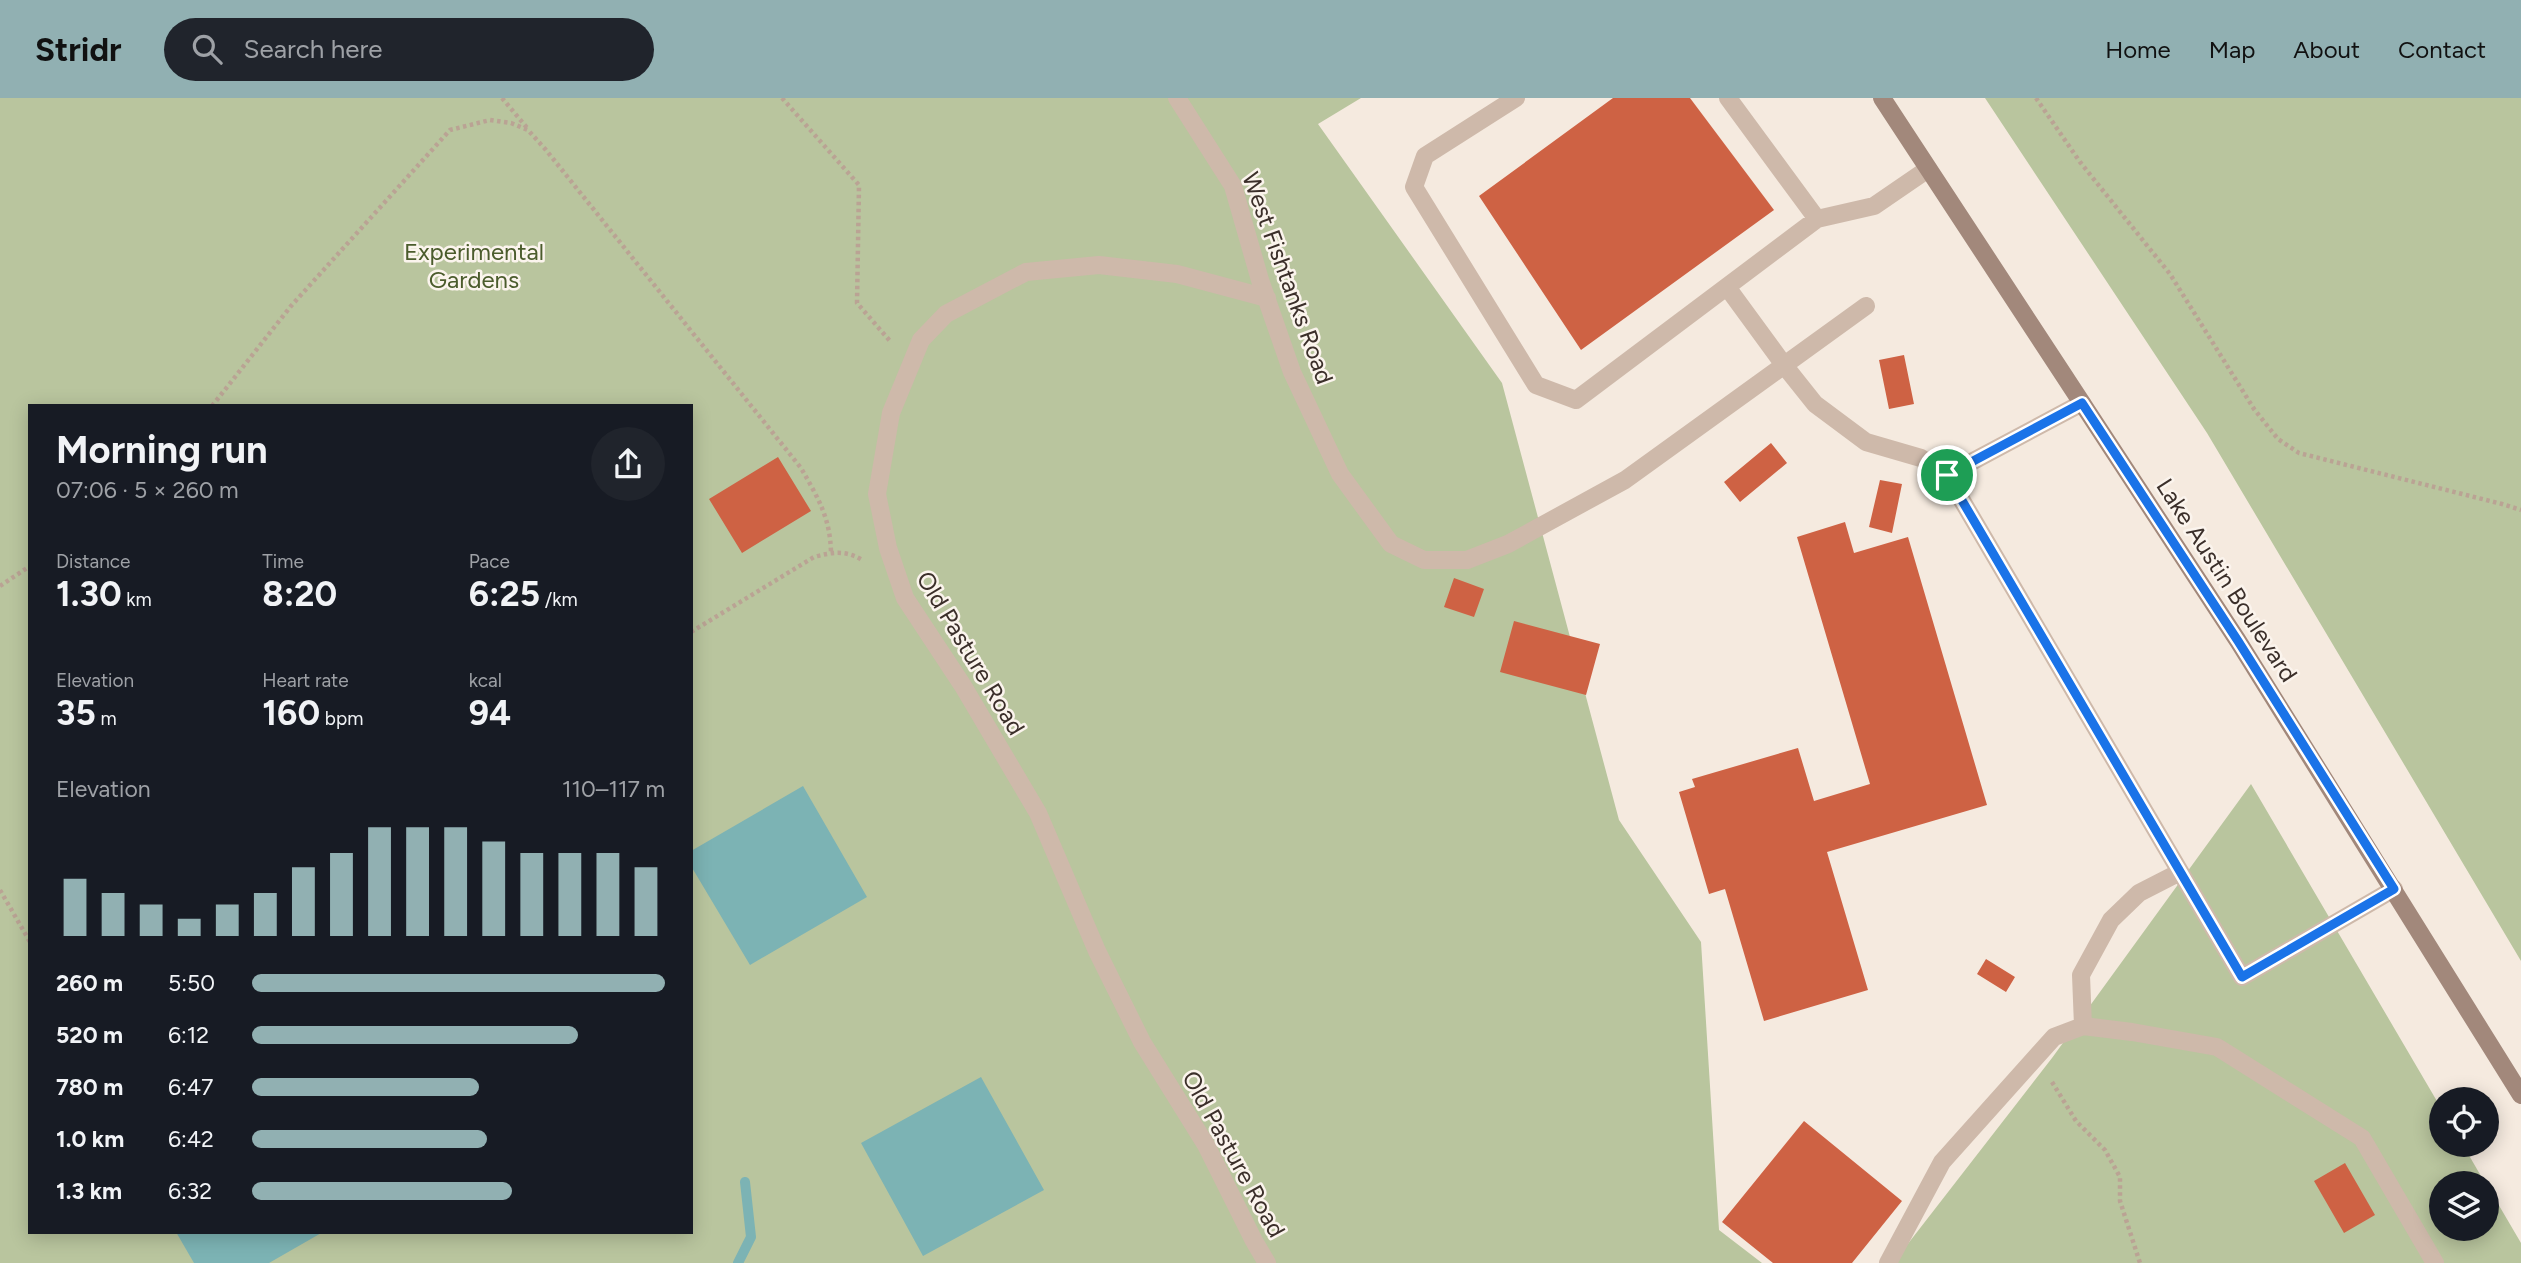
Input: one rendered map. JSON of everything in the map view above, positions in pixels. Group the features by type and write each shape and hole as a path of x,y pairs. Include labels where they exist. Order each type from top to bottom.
{"street":[{"name":"Lake Austin Boulevard","path":"1882,98 2231,630 2521,1095"}],"lane":[{"name":"West Fishtanks Road","path":"1177,98 1233,186 1292,372 1340,474 1391,544 1424,559 1467,559 1508,544 1625,480 1866,306"},
{"path":"1516,98 1425,156 1414,187 1536,385 1576,400 1817,219 1874,206 1928,169"},
{"path":"1728,98 1817,219"},
{"name":"Old Pasture Road","path":"1267,298 1177,274 1099,265 1026,272 946,314 921,340 891,413 877,494 888,548 905,598 963,687 1038,813 1097,951 1142,1042 1206,1145 1267,1263"},
{"path":"1727,287 1815,404 1866,442 1921,458 1947,475 2242,977 2394,889"},
{"path":"1947,475 2082,403"},
{"path":"2083,1026 2081,975 2111,920 2138,893 2180,872"},
{"path":"1888,1263 1942,1162 2054,1037 2083,1026 2217,1047 2362,1138 2435,1263"}],"path":[{"path":"502,98 802,468 823,506 830,531 831,552"},
{"path":"782,98 859,185 857,303 911,365"},
{"path":"2036,98 2080,162 2170,274 2254,409 2278,439 2299,453 2521,510"},
{"path":"214,404 291,306 450,130 490,120 511,123 528,130"},
{"path":"693,631 814,557 831,552 850,553 870,565"},
{"path":"0,586 28,567"},
{"path":"0,890 28,939"},
{"path":"2037,1057 2076,1121 2105,1150 2120,1177 2120,1201 2140,1263"}],"green space":[{"name":"Experimental Gardens","path":"0,98 1361,98 1318,124 1502,383 1619,820 1701,942 1719,1230 1762,1263 0,1263"},
{"path":"1985,98 2521,98 2521,961 2207,433"},
{"path":"2251,784 2429,1088 2429,1157 2470,1157 2478,1171 2429,1171 2429,1241 2499,1241 2499,1205 2521,1243 2521,1263 1893,1263 2052,1058"}],"water":[{"path":"803,786 867,897 750,965 693,869 693,850"},
{"path":"981,1077 1044,1190 923,1256 861,1143"},
{"path":"177,1234 320,1234 269,1263 194,1263"}],"building":[{"path":"1613,98 1690,98 1774,210 1581,350 1479,196"},
{"path":"1904,355 1914,404 1889,409 1879,360"},
{"path":"1771,443 1787,463 1740,502 1724,482"},
{"path":"778,457 811,511 742,553 709,499"},
{"path":"1880,480 1902,484 1892,533 1869,527"},
{"path":"1845,522 1854,553 1908,537 1987,805 1827,852 1868,990 1764,1021 1725,889 1709,894 1679,792 1695,787 1692,779 1798,748 1814,801 1870,784 1797,537"},
{"path":"1454,578 1484,589 1474,617 1444,607"},
{"path":"1514,621 1600,644 1586,695 1500,672"},
{"path":"1986,959 2015,977 2006,992 1977,974"},
{"path":"1804,1121 1902,1201 1852,1263 1773,1263 1722,1222"},
{"path":"2345,1163 2375,1215 2344,1233 2314,1181"}],"waterway":[{"path":"738,1263 751,1237 745,1182"}],"route":[{"path":"2082,403 2238,641 2394,889 2242,977 1947,475 2082,403"}]}
